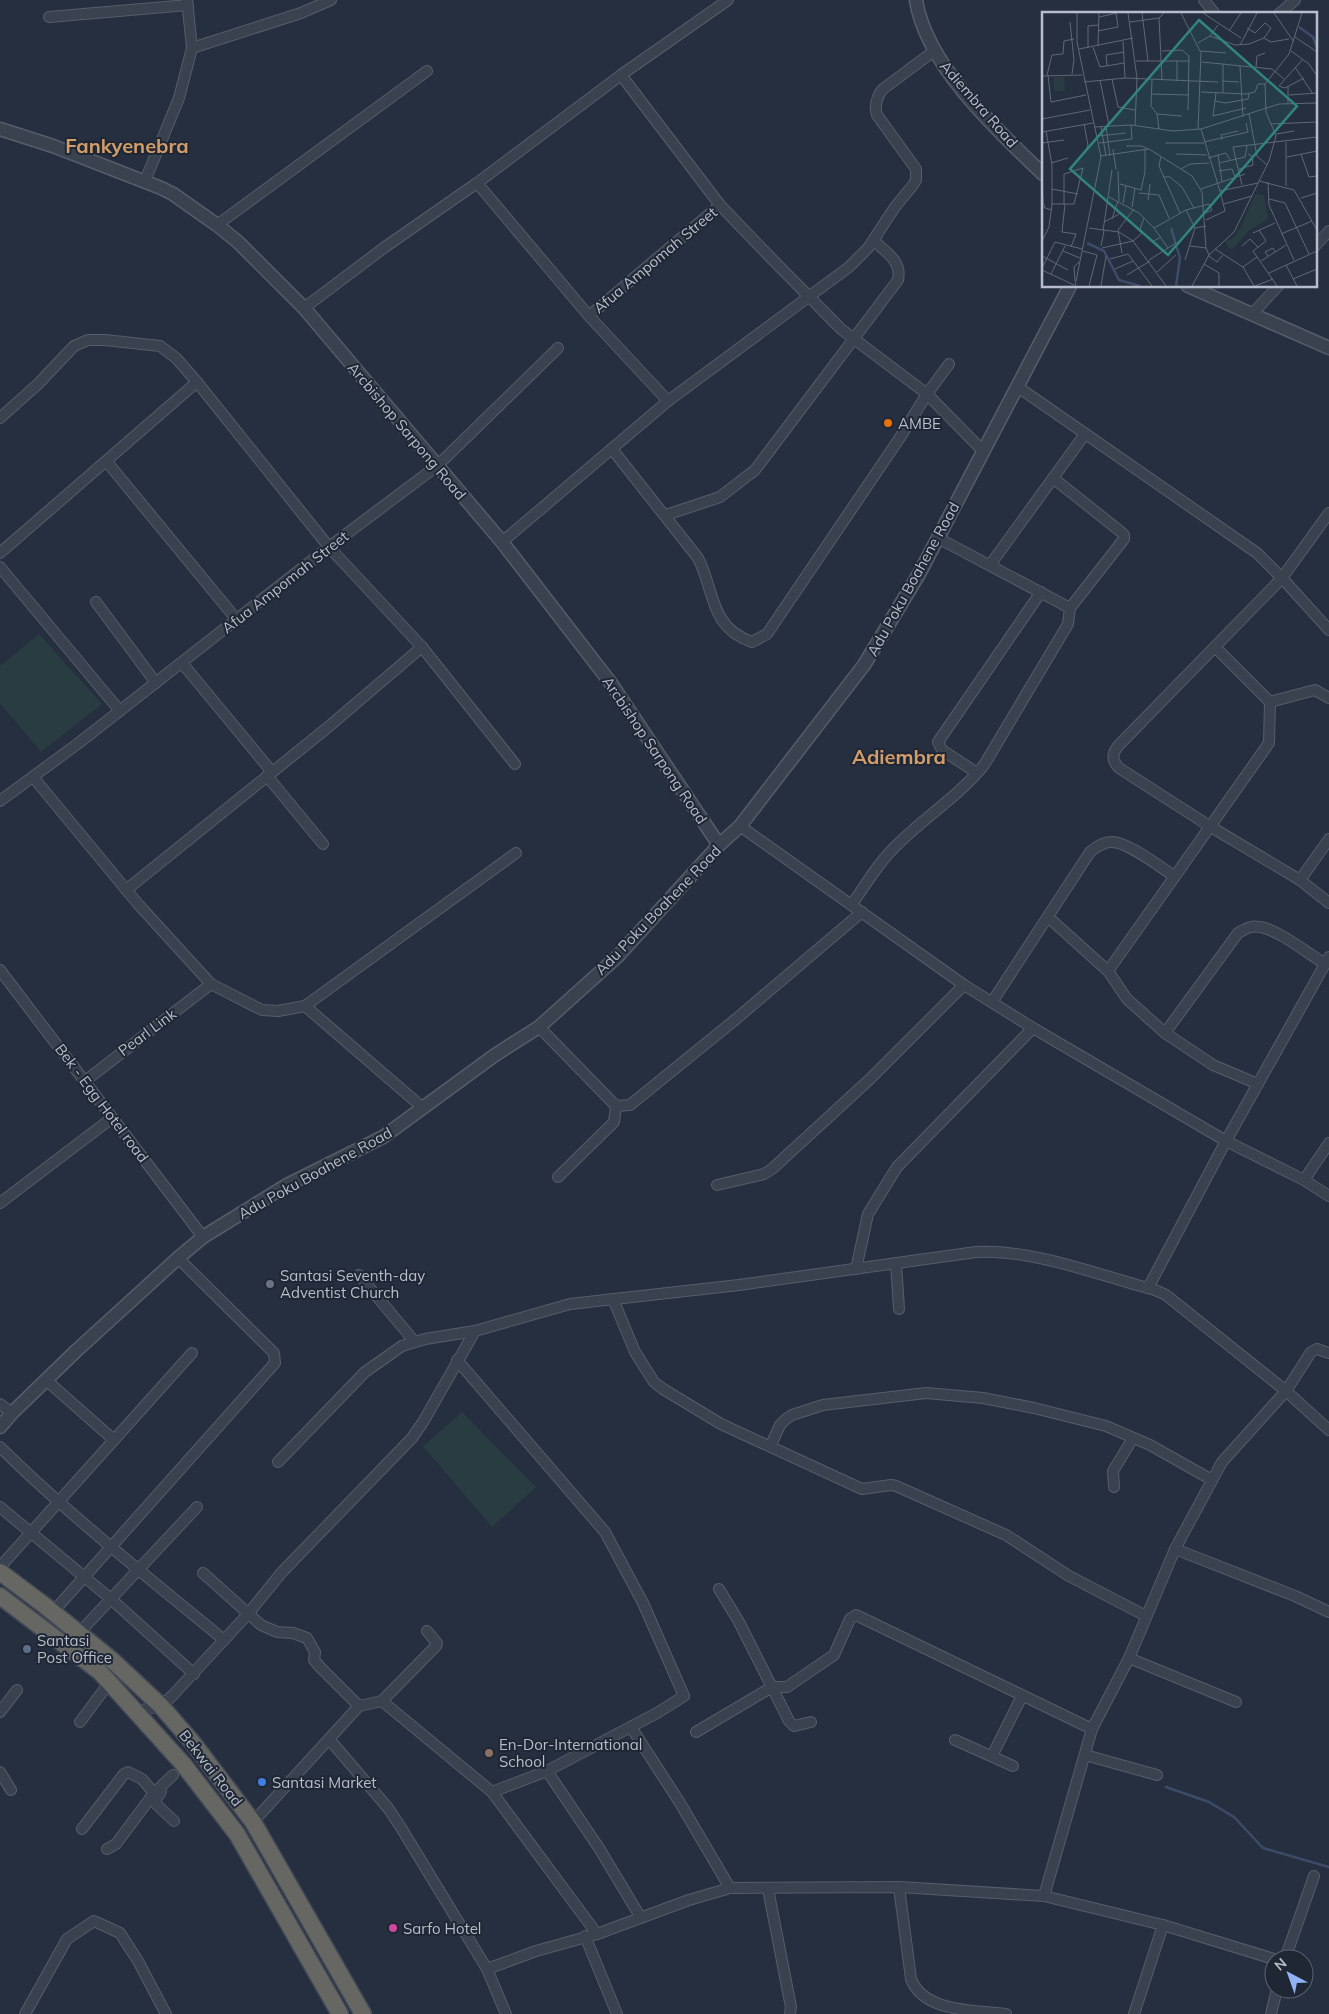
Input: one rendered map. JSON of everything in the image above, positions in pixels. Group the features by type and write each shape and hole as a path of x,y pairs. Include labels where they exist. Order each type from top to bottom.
{"highway":[{"name":"Bekwai Road","path":"0,1572 113,1661 161,1706 193,1743 253,1822 363,2014"},
{"name":"Bekwai Road","path":"0,1596 92,1666 137,1711 178,1769 237,1834 340,2014"}],"street":[{"path":"192,48 302,13 331,0"},
{"path":"304,308 385,247 477,183 622,75 728,0"},
{"name":"Adiembra Road","path":"916,0 924,28 934,51 957,83 999,130 1042,173"},
{"path":"1204,0 1213,12"},
{"path":"1281,12 1294,0"},
{"path":"49,17 188,2 192,48 179,98 145,180"},
{"path":"502,542 668,401 810,298 859,259 895,207 914,186 917,173 877,115 875,107 878,95 883,89 934,51"},
{"path":"218,225 428,70"},
{"path":"622,75 720,205 840,329 927,394 983,451"},
{"name":"Arcbishop Sarpong Road","path":"0,128 38,140 145,180 173,194 218,225 238,242 304,308 502,542 610,682 719,845"},
{"path":"477,183 589,316 668,401"},
{"name":"Afua Ampomah Street","path":"589,316 720,205"},
{"path":"1316,245 1329,231"},
{"path":"666,515 720,496 743,481 755,470 898,280 899,269 896,261 874,242 879,232"},
{"name":"Adu Poku Boahene Road","path":"0,1427 46,1380 178,1258 203,1238 287,1185 383,1137 495,1055 539,1027 617,958 719,845 740,826 864,665 893,619 938,538 1069,288"},
{"path":"1193,288 1329,348"},
{"path":"1252,314 1276,288"},
{"path":"0,418 38,384 74,346 88,340 114,340 160,346 176,358 197,382 329,547 377,596 422,647 515,764"},
{"name":"Afua Ampomah Street","path":"0,801 120,711 329,547 437,466 558,348"},
{"path":"612,449 666,515 698,558 704,569 718,616 728,628 747,640 757,640 767,634 949,364"},
{"path":"0,553 197,382"},
{"path":"1018,387 1257,553 1329,630"},
{"path":"990,565 1085,434"},
{"path":"106,462 237,620"},
{"path":"852,904 884,858 898,843 978,773 1068,624 1070,608 1122,543 1124,535 1053,478"},
{"path":"1329,513 1282,578 1119,744 1113,754 1113,760 1119,768 1211,827 1300,880 1329,903"},
{"path":"938,538 1070,608"},
{"path":"0,568 120,711"},
{"path":"978,773 942,750 938,742 1041,592"},
{"path":"96,602 156,683"},
{"path":"126,890 270,774 422,647"},
{"path":"1108,971 1269,743 1270,702 1215,647"},
{"path":"182,663 323,844"},
{"path":"1270,702 1314,690 1329,698"},
{"path":"33,777 126,890 210,984 262,1010 270,1012 305,1006 516,853"},
{"path":"740,826 964,985 1033,1028 1226,1141 1304,1180 1329,1196"},
{"path":"1300,880 1329,839"},
{"path":"992,1002 1090,852 1098,846 1115,841 1174,876"},
{"path":"539,1027 616,1106 630,1105 736,1019 862,912"},
{"path":"1048,917 1108,971 1127,999 1165,1033 1213,1065 1258,1084"},
{"path":"1148,1288 1226,1141 1327,961 1272,931 1260,927 1245,928 1238,933 1165,1033"},
{"name":"Bek - Egg Hotel road","path":"0,970 203,1238"},
{"name":"Pearl Link","path":"85,1081 210,984"},
{"path":"717,1185 769,1172 870,1079 964,985"},
{"path":"305,1006 422,1107"},
{"path":"856,1269 868,1214 897,1167 1033,1028"},
{"path":"558,1177 614,1122 616,1106"},
{"path":"0,1203 112,1118"},
{"path":"1304,1180 1329,1143"},
{"path":"278,1462 365,1372 402,1346 414,1341 475,1331 570,1304 739,1286 976,1252 999,1252 1066,1264 1166,1295 1286,1391 1329,1430"},
{"path":"53,1612 276,1363 274,1353 178,1258"},
{"path":"896,1263 899,1309"},
{"path":"359,1275 414,1341"},
{"path":"613,1299 634,1352 654,1382 663,1389 722,1424 862,1490 890,1485 896,1486 1006,1535 1069,1576 1146,1616"},
{"path":"137,1711 161,1706 194,1674 248,1614 282,1572 412,1438 475,1331"},
{"path":"1044,1896 1092,1729 1129,1658 1175,1549 1222,1462 1233,1448 1286,1391 1314,1350 1317,1349 1329,1353"},
{"path":"0,1567 192,1353"},
{"path":"457,1360 605,1532 643,1603 684,1696 631,1727 547,1771 492,1792"},
{"path":"46,1380 114,1440"},
{"path":"771,1446 780,1425 792,1415 823,1405 926,1393 983,1398 1034,1408 1106,1426 1150,1445 1212,1480"},
{"path":"0,1404 12,1413"},
{"path":"1114,1487 1113,1471 1133,1438"},
{"path":"0,1447 138,1570 224,1640"},
{"path":"0,1507 111,1599 194,1674"},
{"path":"79,1633 197,1507"},
{"path":"1175,1549 1295,1596 1329,1612"},
{"path":"203,1573 261,1625 277,1632 293,1632 307,1638 315,1652 314,1660 359,1706"},
{"path":"719,1589 739,1622 791,1724 794,1726 811,1722"},
{"path":"696,1732 772,1687 786,1687 834,1655 850,1619 856,1615 1092,1729"},
{"path":"253,1822 359,1706 382,1701 436,1646 437,1643 427,1631"},
{"path":"1129,1658 1236,1702"},
{"path":"80,1722 109,1683"},
{"path":"0,1712 17,1690"},
{"path":"992,1756 1022,1696"},
{"path":"382,1701 492,1792 596,1934"},
{"path":"631,1727 680,1803 730,1888"},
{"path":"329,1739 388,1808 487,1969 506,2014"},
{"path":"955,1740 1013,1766"},
{"path":"1085,1754 1157,1775"},
{"path":"107,1850 116,1844 154,1793 178,1769"},
{"path":"174,1820 156,1804 156,1800 178,1769"},
{"path":"547,1771 599,1848 642,1918"},
{"path":"0,1772 11,1790"},
{"path":"82,1829 124,1774 128,1772 142,1779 154,1793"},
{"path":"1288,1949 1314,1876"},
{"path":"487,1969 536,1951 596,1934 689,1900 730,1888 899,1887 1044,1896 1163,1925 1264,1956"},
{"path":"899,1887 913,1985 924,1997 938,2005 987,2013 1006,2014"},
{"path":"768,1889 791,2007 790,2014"},
{"path":"25,2014 67,1939 94,1921 120,1933 138,1961 166,2014"},
{"path":"1134,2014 1163,1925"},
{"path":"585,1936 617,2014"},
{"path":"1271,2014 1275,1999"}],"green space":[{"path":"39,634 102,704 41,752 0,703 0,666"},
{"path":"462,1412 536,1487 492,1527 423,1446"}],"waterway":[{"path":"1166,1787 1209,1802 1234,1817 1263,1848 1329,1867"}],"place":[{"name":"AMBE","path":"888,423"},
{"name":"Santasi Seventh-day Adventist Church","path":"270,1284"},
{"name":"Santasi Post Office","path":"27,1649"},
{"name":"En-Dor-International School","path":"489,1753"},
{"name":"Santasi Market","path":"262,1782"},
{"name":"Sarfo Hotel","path":"393,1928"}],"district":[{"name":"Fankyenebra","path":"127,145"},
{"name":"Adiembra","path":"899,756"}]}
